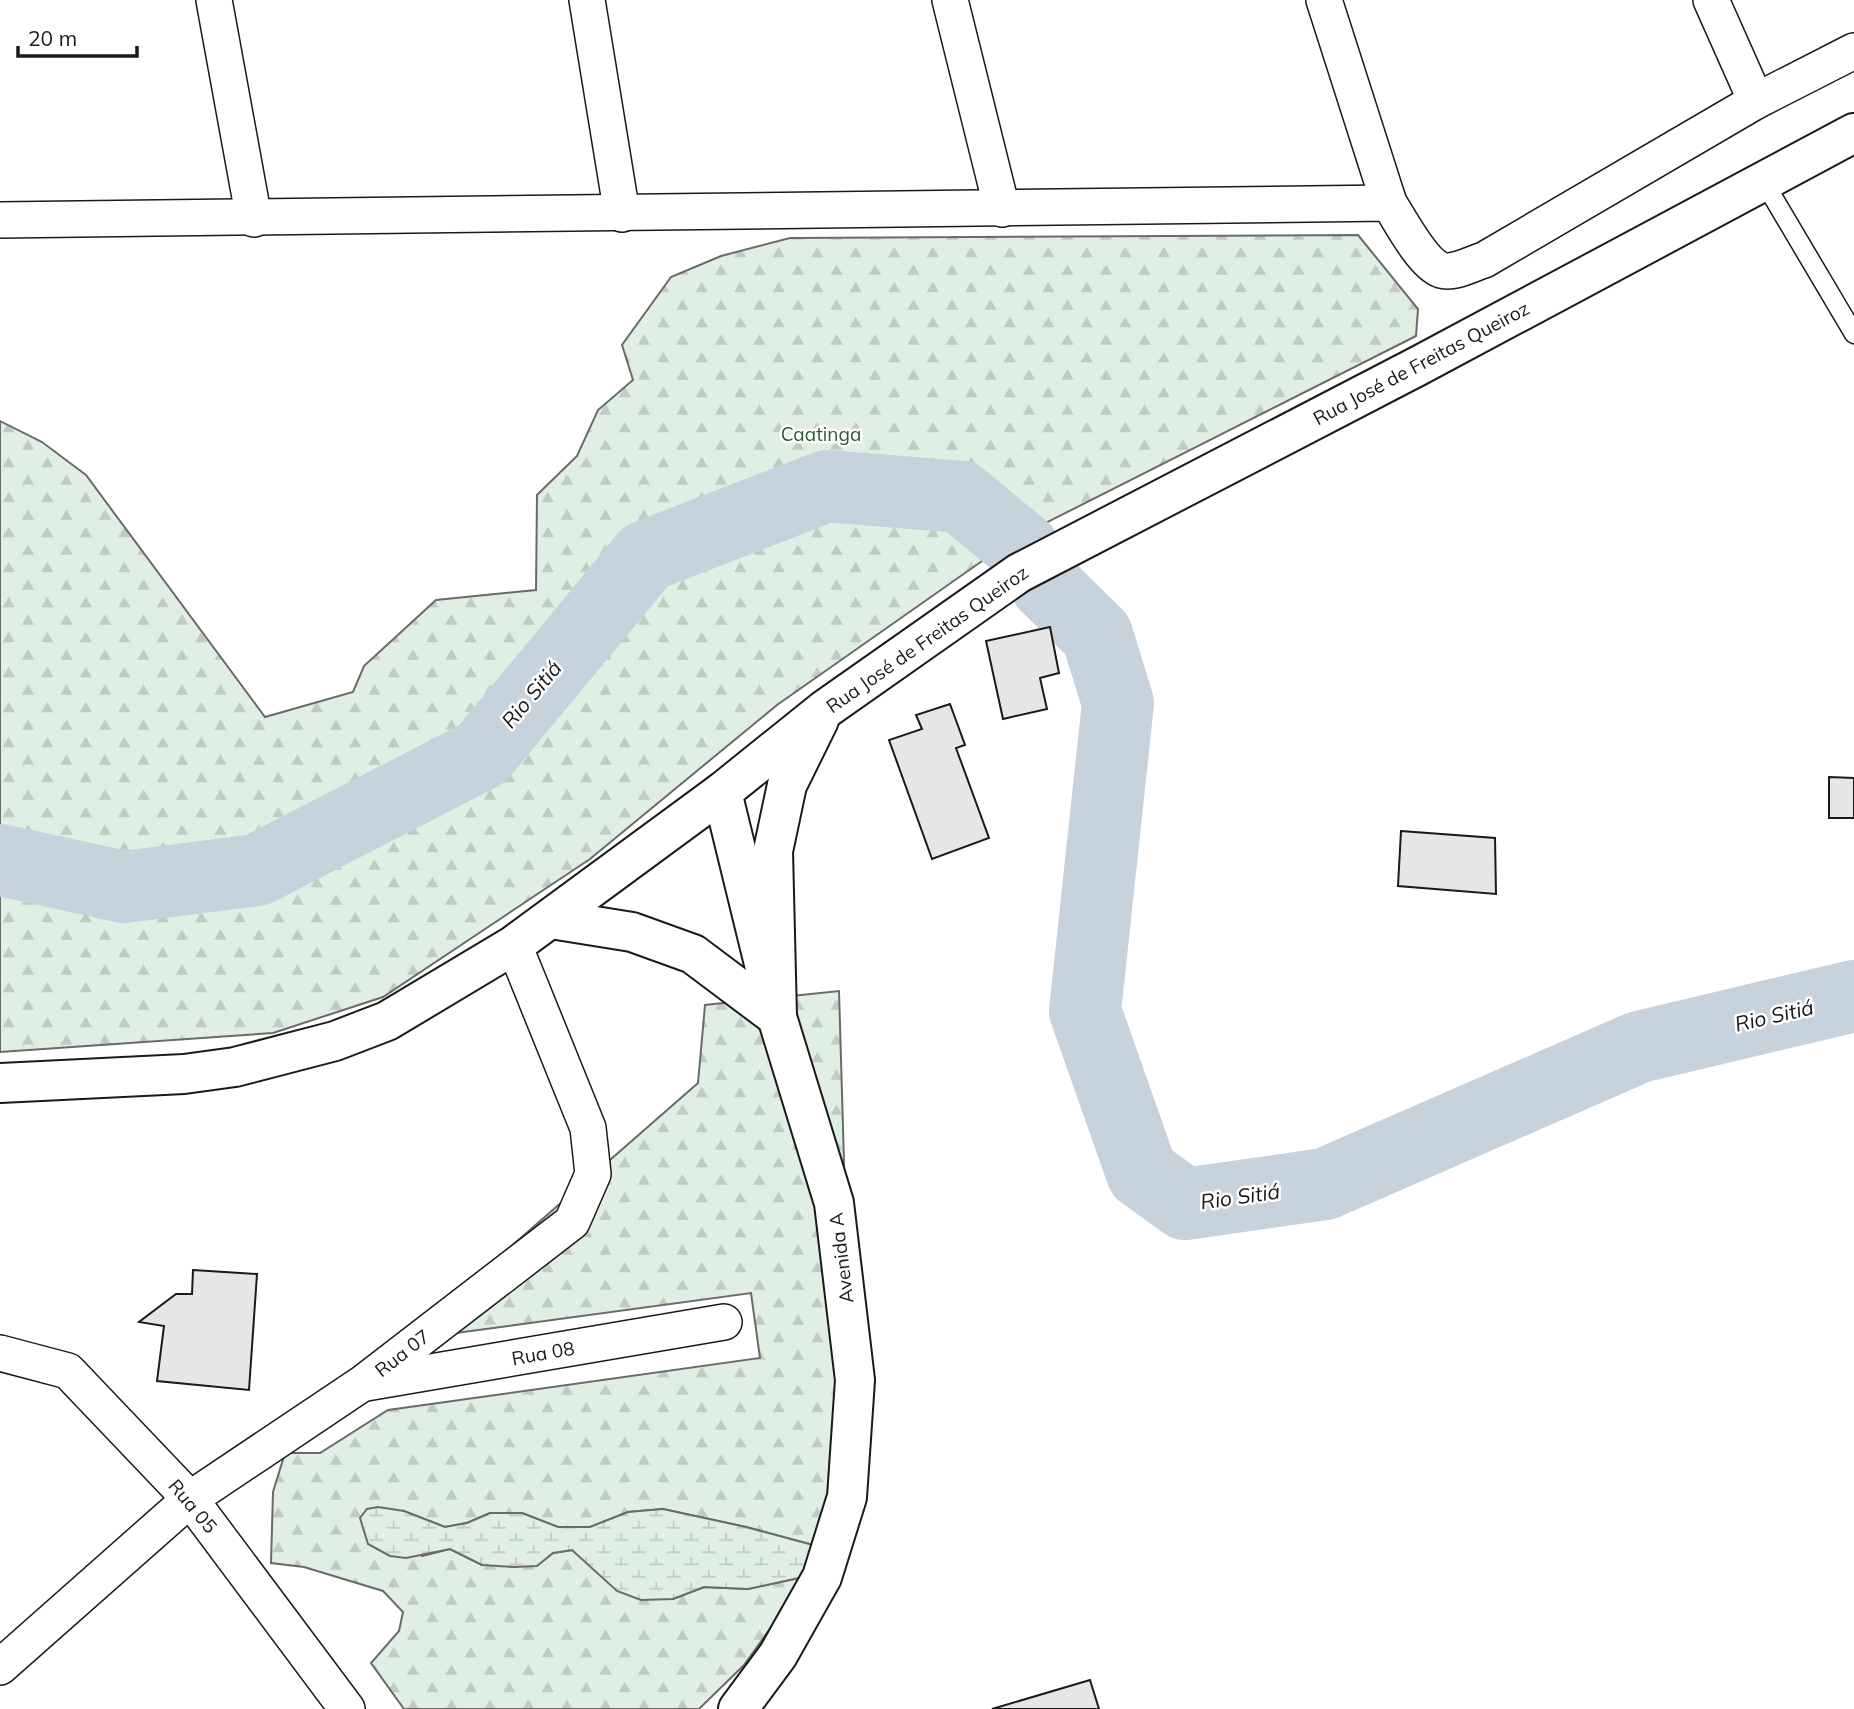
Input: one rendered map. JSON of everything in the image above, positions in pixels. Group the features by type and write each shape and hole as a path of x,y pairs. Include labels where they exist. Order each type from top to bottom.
{"main road":[{"name":"Rua José de Freitas Queiroz","path":"0,1083 184,1074 235,1068 301,1051 387,1021 514,945 551,919 722,792 824,710 1019,573 1854,133"},
{"path":"777,1017 773,852 787,785 824,710"},
{"name":"Avenida A","path":"722,792 777,1017 834,1203 855,1380 847,1497 822,1577 778,1655 738,1709"},
{"path":"551,919 632,932 693,954 777,1017"}],"street":[{"path":"214,0 254,219"},
{"path":"587,0 622,214"},
{"path":"950,0 1002,209"},
{"path":"1324,0 1389,204 1428,262 1442,270 1458,270 1484,260 1756,101 1854,51"},
{"path":"1711,0 1756,101"},
{"path":"0,220 1389,204"},
{"name":"Rua 07","path":"0,1667 190,1499 363,1383 572,1222 593,1174 589,1128 514,945"},
{"name":"Rua 08","path":"363,1383 724,1322"},
{"name":"Rua 05","path":"0,1353 68,1371 190,1499 347,1709"}],"lane":[{"path":"1764,182 1854,334"}],"green space":[{"name":"Caatinga","path":"1358,235 1418,309 1416,336 1012,540 777,705 590,859 383,997 273,1033 0,1052 0,421 42,442 86,475 265,717 353,692 364,666 436,600 536,590 537,495 577,456 598,410 633,380 622,345 671,277 721,256 790,238"},
{"path":"839,991 852,1435 824,1548 663,1509 628,1512 590,1527 558,1527 522,1513 490,1513 467,1523 445,1527 404,1511 422,1556 450,1549 482,1565 537,1565 553,1553 572,1550 589,1564 673,1599 704,1587 748,1589 808,1576 744,1665 699,1709 404,1709 371,1663 399,1631 403,1612 383,1591 304,1567 271,1563 273,1492 285,1453 320,1453 388,1410 760,1358 751,1293 404,1340 698,1083 705,1005"},
{"path":"378,1507 404,1511 445,1527 467,1523 490,1513 522,1513 558,1527 590,1527 628,1512 663,1509 824,1548 808,1576 748,1589 704,1587 673,1599 641,1600 617,1591 572,1550 553,1553 537,1566 514,1567 482,1565 450,1549 406,1558 390,1556 368,1544 360,1518 367,1509"}],"building":[{"path":"1050,627 1059,673 1040,678 1047,709 1003,719 986,641"},
{"path":"950,704 965,745 956,748 989,838 932,859 889,740 922,729 916,715"},
{"path":"1829,777 1854,778 1854,818 1829,818"},
{"path":"1401,831 1495,838 1496,894 1398,886"},
{"path":"193,1270 257,1274 249,1390 157,1381 164,1326 139,1322 176,1294 192,1294"},
{"path":"1090,1680 1099,1709 992,1709"}],"waterway":[{"name":"Rio Sitiá","path":"0,860 124,887 257,870 482,754 646,556 827,486 961,497 1025,550"},
{"name":"Rio Sitiá","path":"1046,585 1097,635 1118,703 1085,1011 1142,1173 1185,1204 1325,1184 1639,1047 1854,996"}]}
